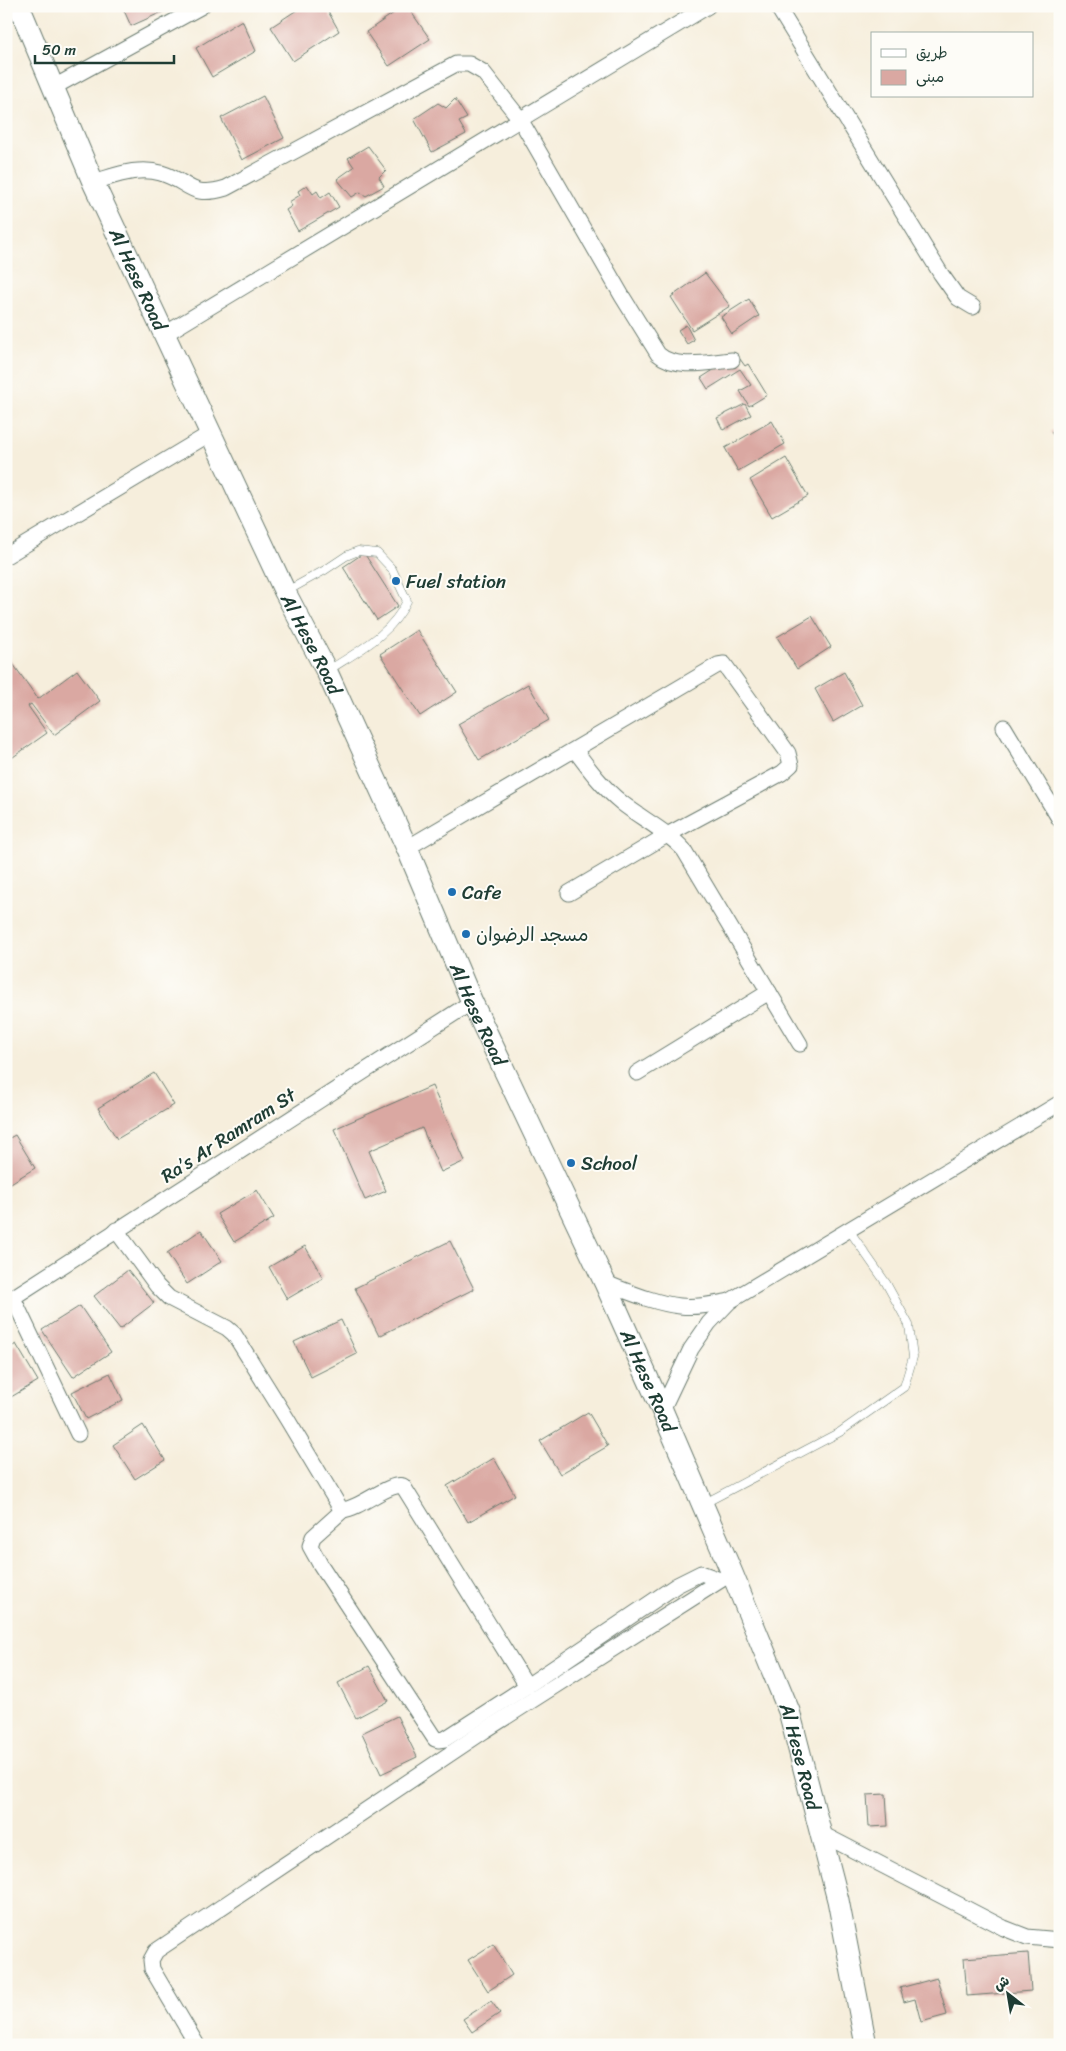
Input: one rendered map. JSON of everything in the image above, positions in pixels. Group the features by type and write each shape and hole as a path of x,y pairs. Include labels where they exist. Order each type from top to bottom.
{"street":[{"name":"Al Hese Road","path":"19,6 93,182 285,592 327,672 407,848 472,1002 605,1283 703,1504 726,1577 789,1711 838,1900 866,2045"},
{"path":"54,87 202,6"},
{"path":"165,334 708,6"},
{"path":"777,6 941,274 958,298 973,307"},
{"path":"93,182 136,170 161,172 194,190 209,193 226,188 456,64 469,64 483,72 520,119 622,296 658,354 665,361 677,363 732,360"},
{"path":"6,556 211,433"},
{"path":"407,848 718,665 724,664 788,753 791,765 782,773 667,835 569,893"},
{"path":"1004,727 1060,820"},
{"path":"575,750 596,777 621,803 676,841 684,850 800,1044"},
{"path":"637,1073 769,992"},
{"name":"Ra’s Ar Ramram St","path":"10,1300 472,1002"},
{"path":"662,1410 691,1349 710,1323 730,1301 1060,1103"},
{"path":"116,1230 157,1286 169,1298 227,1328 234,1334 338,1506 344,1510"},
{"path":"605,1283 654,1301 681,1306 704,1306 730,1301"},
{"path":"10,1300 78,1434"},
{"path":"527,1686 403,1486 395,1486 352,1509 344,1510 313,1537 310,1546 320,1564 435,1739 438,1740 480,1725 527,1686 677,1585 701,1573 726,1577"},
{"path":"197,2045 152,1969 150,1960 156,1951 480,1725 726,1577"},
{"path":"822,1834 1004,1928 1027,1937 1060,1940"}],"lane":[{"path":"285,592 346,556 358,551 376,553 392,570 407,601 401,614 382,634 327,672"},
{"path":"703,1504 840,1432 904,1387 913,1357 910,1325 886,1283 849,1230"}],"building":[{"path":"122,6 170,6 171,8 131,26"},
{"path":"303,6 325,6 339,31 293,61 271,27"},
{"path":"404,6 407,6 430,39 389,66 366,32"},
{"path":"242,20 256,51 212,77 196,48"},
{"path":"263,96 284,138 242,160 221,118"},
{"path":"455,99 467,118 459,122 466,134 432,152 414,119 438,103 446,108"},
{"path":"368,146 386,170 379,177 384,186 366,196 360,192 352,197 337,179 354,167 348,158"},
{"path":"307,185 313,194 317,191 321,198 330,192 339,207 298,231 286,210 292,206 289,202 300,195 298,191"},
{"path":"705,273 730,306 692,330 671,297"},
{"path":"749,299 759,316 732,334 721,317"},
{"path":"686,325 694,340 687,344 678,330"},
{"path":"737,355 745,366 748,364 767,395 749,406 740,391 751,385 740,369 708,389 701,378"},
{"path":"745,404 751,415 723,430 717,418"},
{"path":"772,421 785,444 738,471 725,448"},
{"path":"1060,426 1060,445 1051,432"},
{"path":"786,458 808,496 772,517 750,480"},
{"path":"364,553 398,606 377,620 343,567"},
{"path":"812,616 831,647 797,669 777,637"},
{"path":"417,630 457,692 420,716 380,654"},
{"path":"6,654 38,699 77,670 100,701 54,735 31,704 28,706 47,733 6,762"},
{"path":"844,672 862,705 833,722 815,689"},
{"path":"528,684 549,720 479,760 458,724"},
{"path":"154,1073 174,1105 117,1139 98,1108"},
{"path":"432,1086 465,1161 441,1172 422,1128 369,1151 386,1191 365,1200 334,1129"},
{"path":"15,1135 35,1168 6,1186 6,1140"},
{"path":"257,1190 274,1218 234,1242 217,1214"},
{"path":"201,1230 222,1261 187,1284 167,1253"},
{"path":"450,1241 474,1289 379,1336 355,1288"},
{"path":"305,1246 323,1278 287,1299 269,1267"},
{"path":"128,1270 154,1303 120,1329 94,1296"},
{"path":"80,1306 111,1352 73,1377 42,1330"},
{"path":"341,1320 357,1354 311,1377 294,1342"},
{"path":"16,1344 38,1381 6,1400 6,1350"},
{"path":"110,1373 123,1400 86,1419 72,1392"},
{"path":"588,1412 608,1446 560,1474 540,1441"},
{"path":"143,1425 165,1460 135,1479 113,1445"},
{"path":"494,1458 515,1495 468,1522 447,1486"},
{"path":"369,1666 388,1701 356,1718 338,1683"},
{"path":"397,1716 417,1757 381,1774 362,1733"},
{"path":"886,1794 888,1826 869,1827 867,1795"},
{"path":"493,1944 512,1975 488,1991 468,1960"},
{"path":"1028,1953 1031,1991 967,1996 964,1958"},
{"path":"937,1978 947,2015 921,2022 915,1999 904,2002 900,1988"},
{"path":"491,2001 500,2013 472,2032 463,2019"}],"place":[{"name":"Fuel station","path":"396,581"},
{"name":"Cafe","path":"452,892"},
{"name":"مسجد الرضوان","path":"466,934"},
{"name":"School","path":"571,1163"}]}
